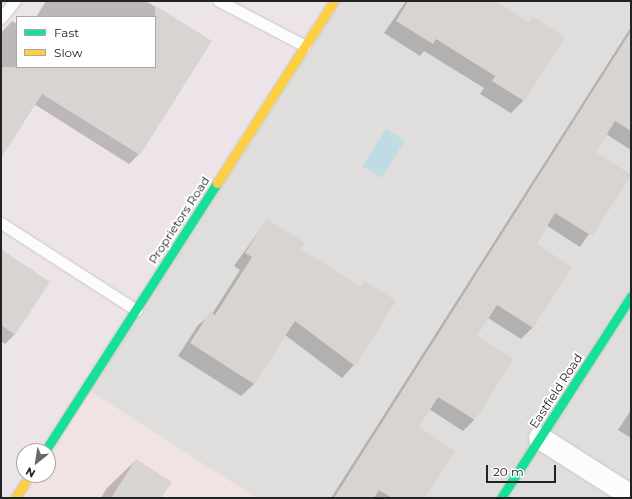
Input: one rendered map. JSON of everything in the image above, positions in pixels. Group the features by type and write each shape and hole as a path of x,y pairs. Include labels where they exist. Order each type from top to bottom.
{"street":[{"name":"Proprietors Road","path":"50,443 334,1"},
{"name":"Eastfield Road","path":"501,498 631,296"},
{"path":"540,438 631,496"},
{"path":"15,498 25,483"}],"lane":[{"path":"1,18 15,1"},
{"path":"219,1 305,46"},
{"path":"1,223 136,310"}],"shaded area":[{"path":"1,1 334,1 50,443 16,443 16,483 21,483 20,490 32,498 1,498"},
{"path":"334,1 631,1 631,498 256,498 85,388"},
{"path":"85,388 256,498 32,498 20,490 25,483 56,483 56,443 53,443"}],"water":[{"path":"386,129 405,141 381,178 363,166"}],"building":[{"path":"408,1 496,1 530,23 533,17 565,37 524,101 492,81 495,76 436,39 433,44 396,21"},
{"path":"155,5 212,41 140,155 42,94 1,158 1,67 156,68"},
{"path":"631,31 631,131 615,121 596,152 631,176 592,236 555,213 537,244 572,267 533,328 497,305 477,336 514,359 475,420 438,397 419,427 455,451 425,498 392,498 379,490 374,498 334,498"},
{"path":"267,219 305,243 301,249 361,287 365,281 396,301 355,366 295,321 254,384 190,343 210,312 215,315 252,257 245,253"},
{"path":"1,249 50,282 15,335 1,325"},
{"path":"136,459 172,482 161,498 111,498"}],"traffic: fast":[{"path":"50,443 217,183"},
{"path":"501,498 631,296"}],"traffic: slow":[{"path":"217,183 334,1"},
{"path":"15,498 25,483"}]}
